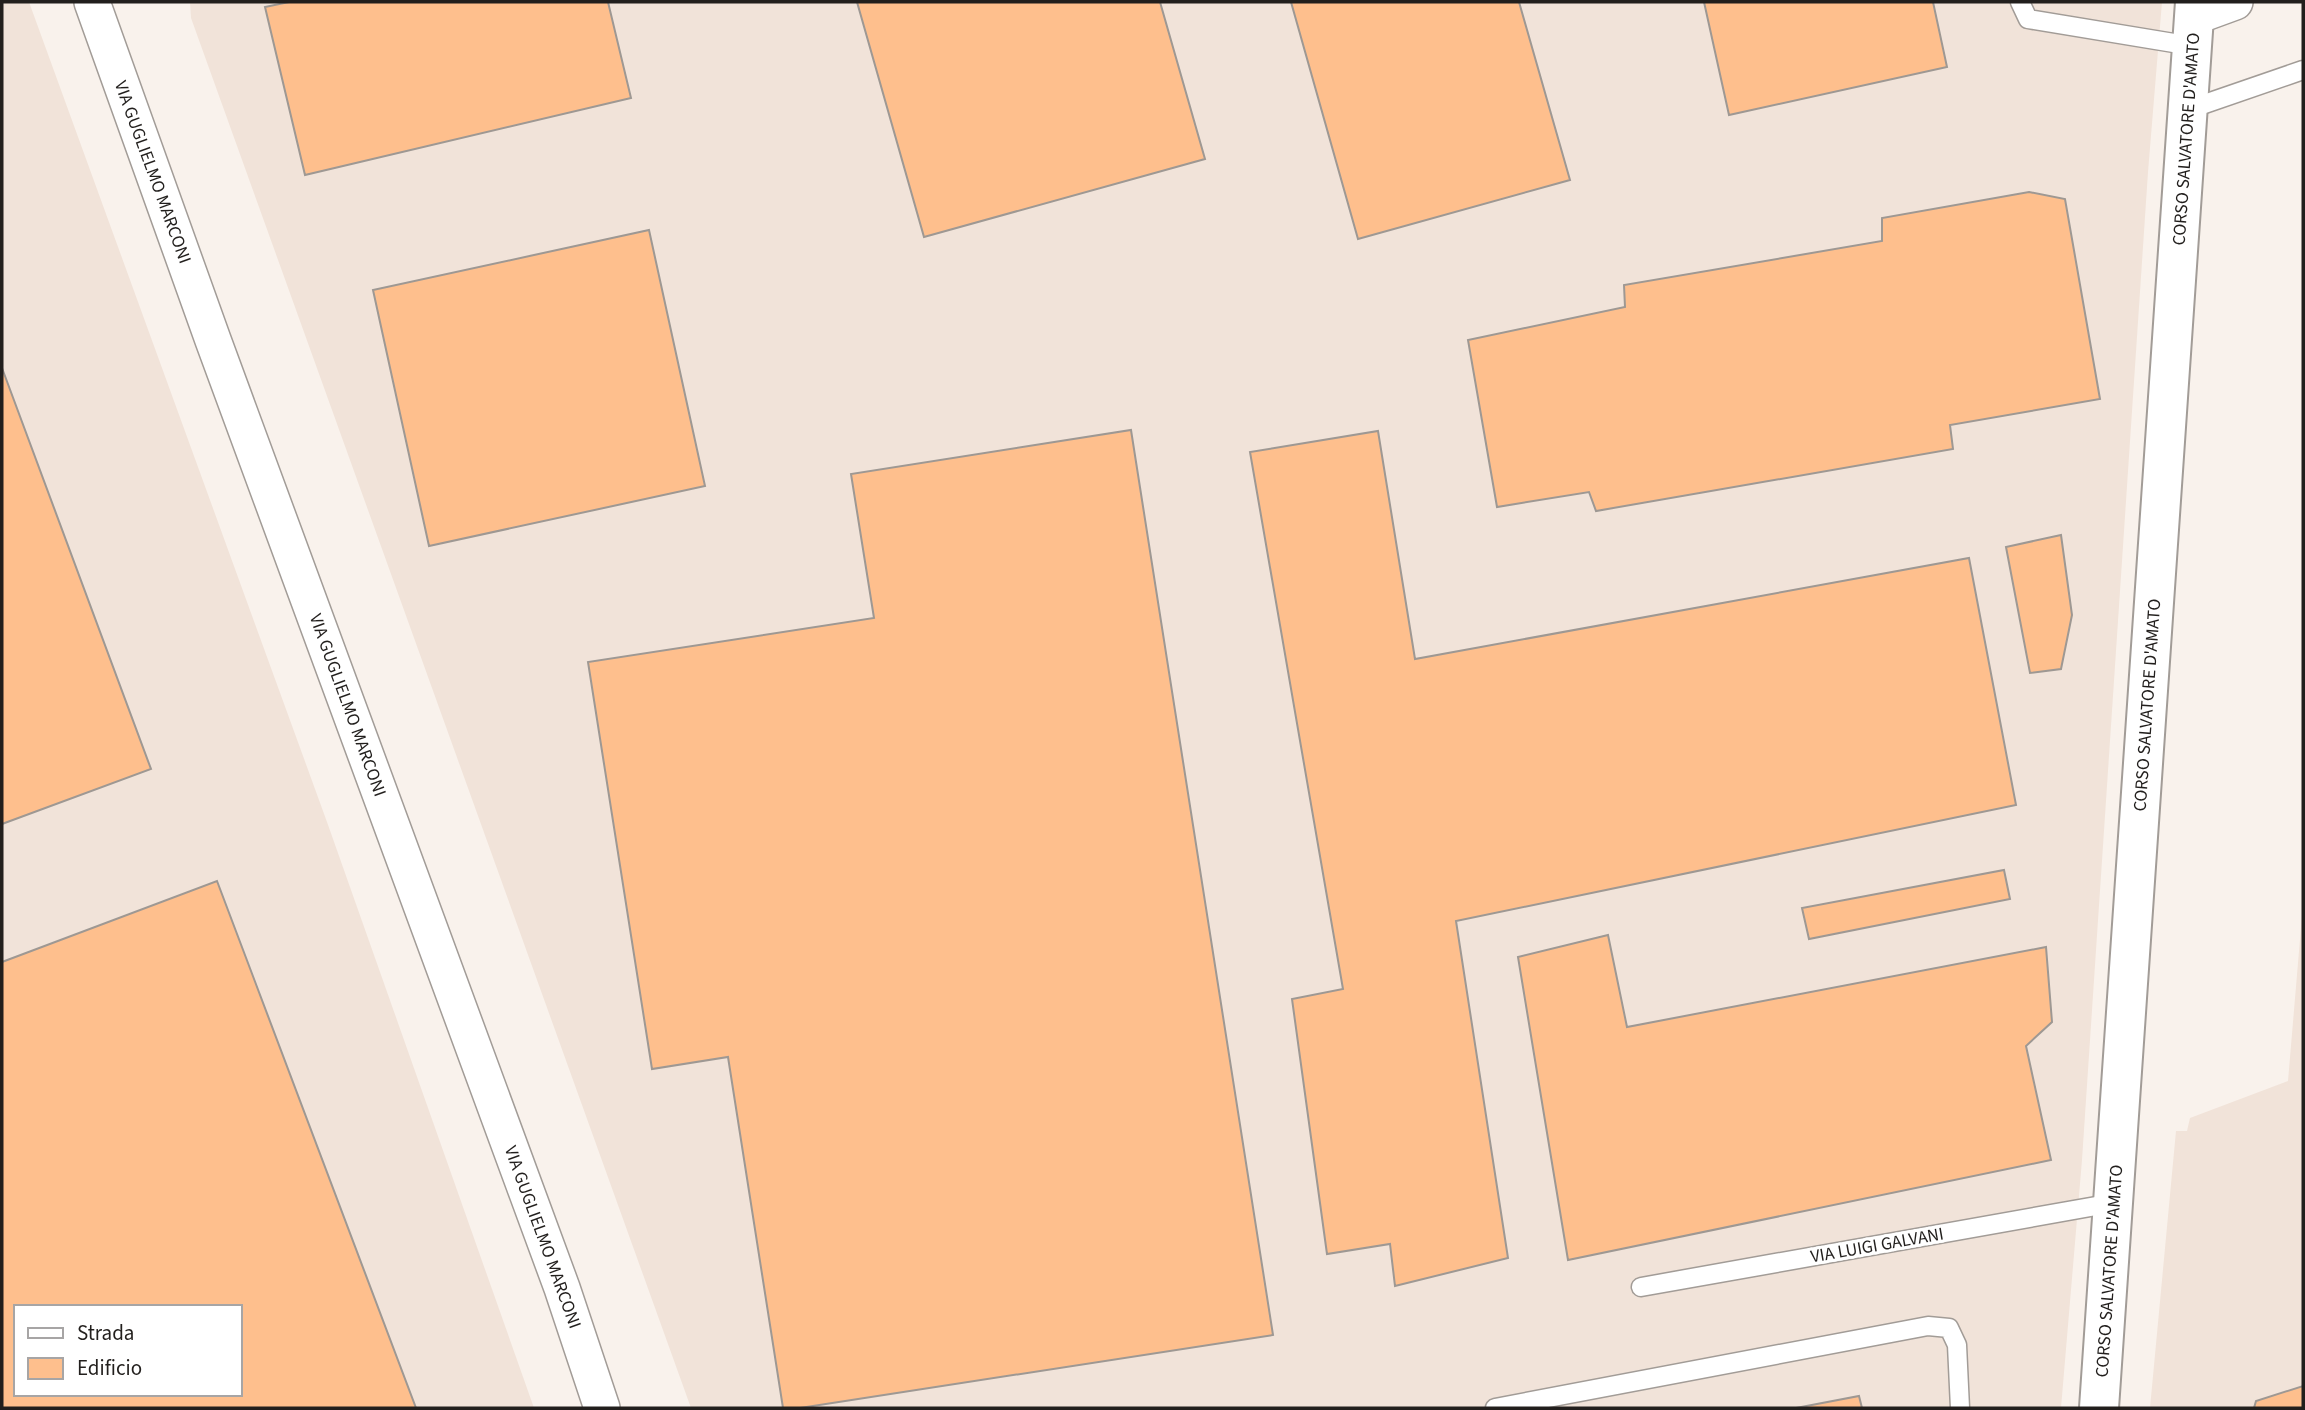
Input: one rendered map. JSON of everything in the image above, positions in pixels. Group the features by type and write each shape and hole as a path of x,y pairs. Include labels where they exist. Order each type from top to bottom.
{"street":[{"name":"VIA GUGLIELMO MARCONI","path":"92,2 218,354 562,1288 602,1408"},
{"path":"2194,22 2235,2"},
{"name":"CORSO SALVATORE D'AMATO","path":"2099,1408 2194,22"}],"lane":[{"path":"2020,2 2028,19 2194,22"},
{"path":"2188,110 2303,69"},
{"name":"VIA LUIGI GALVANI","path":"1641,1287 2113,1203"},
{"path":"1495,1408 1928,1326 1949,1328 1957,1345 1959,1408"}],"shaded area":[{"path":"2,2 29,2 327,822 534,1408 2,1408"},
{"path":"190,2 2162,2 2148,172 2082,1160 2061,1408 691,1408 191,18"},
{"path":"2303,904 2303,1408 2150,1408 2176,1131 2187,1131 2190,1118 2288,1081"}],"building":[{"path":"289,2 608,2 631,98 305,175 265,7"},
{"path":"857,2 1160,2 1205,159 924,237"},
{"path":"1291,2 1519,2 1570,180 1358,239"},
{"path":"1704,2 1933,2 1947,67 1729,115"},
{"path":"2029,192 2065,199 2100,399 1950,425 1953,449 1596,511 1589,492 1497,507 1468,340 1625,307 1624,285 1882,241 1882,218"},
{"path":"649,230 705,486 429,546 373,290"},
{"path":"2,368 151,769 2,824"},
{"path":"1131,430 1273,1335 800,1408 783,1408 728,1057 652,1069 588,662 874,618 851,474"},
{"path":"1378,431 1415,659 1969,558 2016,805 1456,921 1508,1258 1395,1286 1390,1244 1327,1254 1292,999 1343,989 1250,452"},
{"path":"2061,535 2072,615 2061,669 2030,673 2006,547"},
{"path":"2004,870 2010,899 1809,939 1802,908"},
{"path":"217,881 416,1408 2,1408 2,962"},
{"path":"1608,935 1627,1027 2046,947 2052,1022 2026,1046 2051,1160 1568,1260 1518,957"},
{"path":"2303,1386 2303,1408 2254,1408 2256,1401"},
{"path":"1859,1396 1862,1408 1796,1408"}]}
